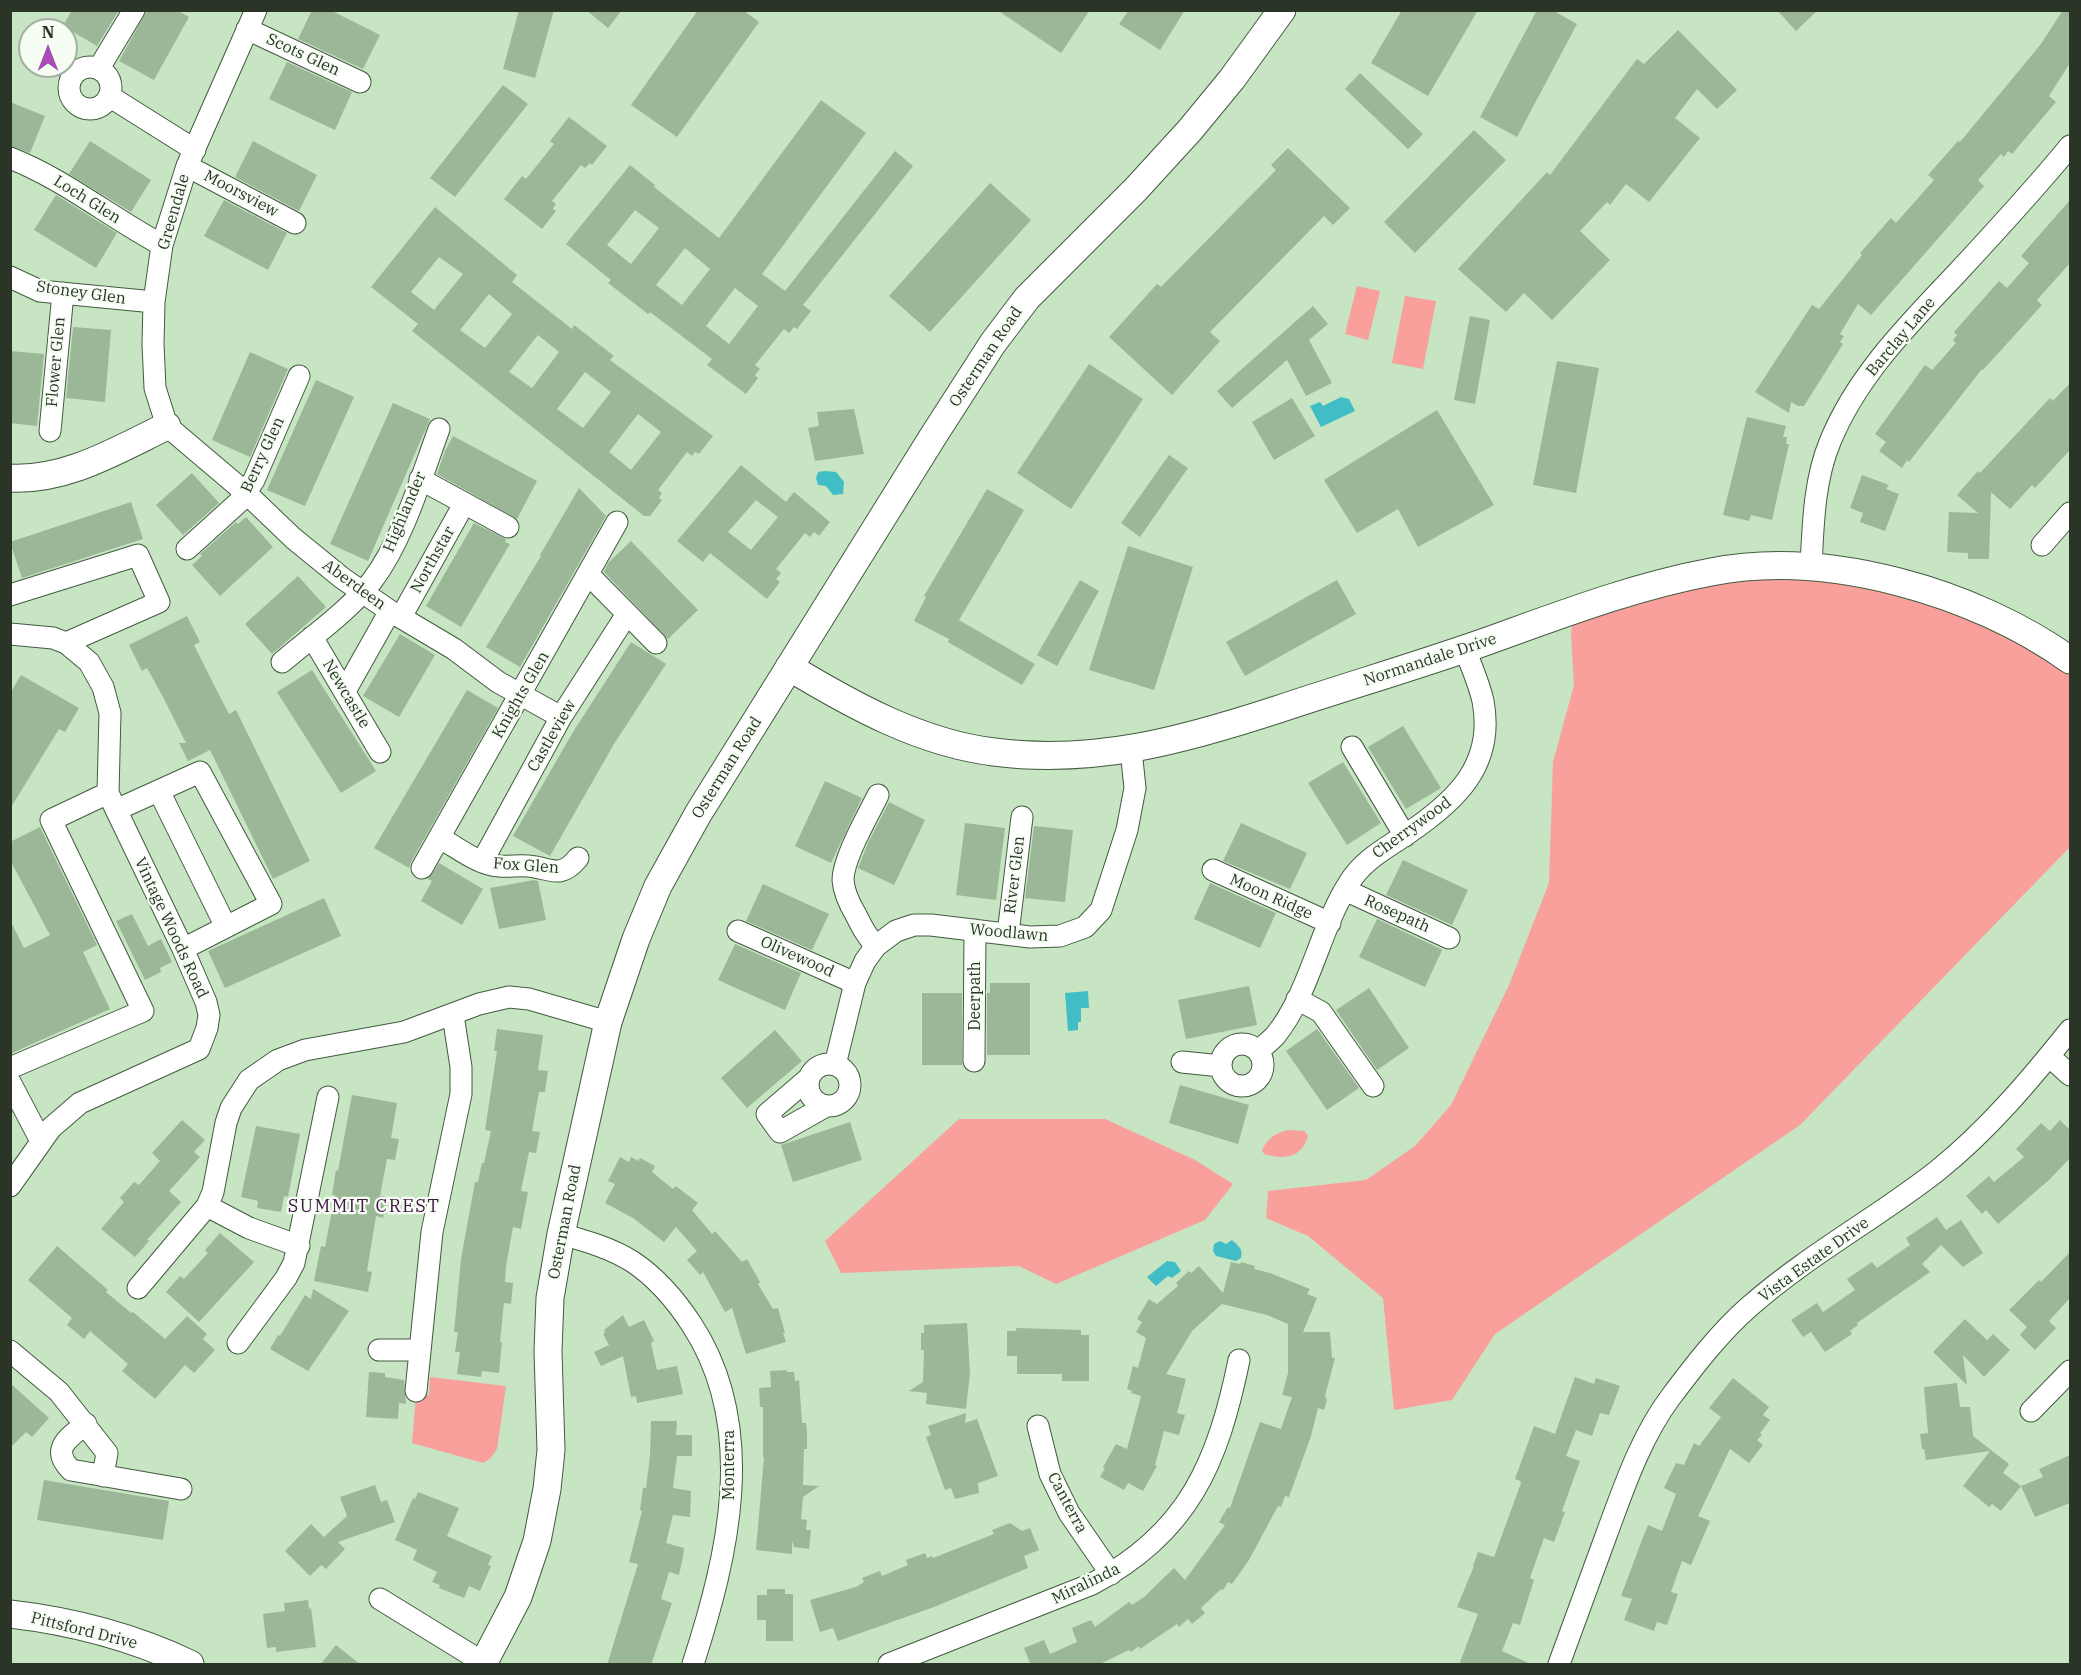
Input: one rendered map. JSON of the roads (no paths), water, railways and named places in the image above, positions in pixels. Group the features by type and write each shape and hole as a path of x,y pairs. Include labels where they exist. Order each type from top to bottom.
{"street":[{"path":"99,68 134,10"},
{"name":"Osterman Road","path":"483,1664 518,1597 537,1541 547,1489 551,1450 548,1351 550,1298 561,1234 608,1022 636,939 658,886 698,814 993,344 1027,298 1136,189 1190,130 1232,79 1282,10"},
{"name":"Scots Glen","path":"252,20 360,82"},
{"name":"Greendale","path":"167,426 155,388 154,302 162,245 191,158 252,20"},
{"path":"87,66 99,68 107,75 110,82 109,96 105,102 92,109 78,106 69,94 70,79 74,73 87,66"},
{"name":"Moorsview","path":"109,96 191,158 295,223"},
{"name":"Barclay Lane","path":"1810,567 1817,492 1829,443 1847,407 1872,369 1903,330 2027,199 2070,146"},
{"name":"Loch Glen","path":"10,158 33,166 162,245"},
{"name":"Stoney Glen","path":"10,277 40,291 154,302"},
{"name":"Flower Glen","path":"50,431 63,293"},
{"name":"Berry Glen","path":"187,549 246,493 254,480 299,376"},
{"path":"10,478 31,479 54,475 92,462 167,426"},
{"name":"Aberdeen","path":"167,426 246,493 293,538 362,592 454,649 498,682 561,717"},
{"name":"Highlander","path":"282,662 371,582 393,547 439,429"},
{"path":"420,479 508,528"},
{"name":"Northstar","path":"345,691 464,504"},
{"path":"2042,545 2070,513"},
{"name":"Knights Glen","path":"422,868 617,522"},
{"path":"10,595 138,555 159,602 66,644"},
{"name":"Normandale Drive","path":"789,667 863,709 904,727 950,743 993,752 1087,755 1131,750 1209,731 1465,649 1612,597 1674,580 1714,571 1787,566 1810,567 1889,579 1942,594 2012,626 2070,660"},
{"path":"589,575 656,643"},
{"name":"Castleview","path":"483,862 561,717 627,614"},
{"name":"Vintage Woods Road","path":"10,634 53,638 66,644 89,662 103,687 110,713 112,801 183,949 206,1002 209,1015 199,1049 80,1103 51,1128 10,1186"},
{"name":"Newcastle","path":"312,637 380,752"},
{"name":"Cherrywood","path":"1258,1051 1275,1036 1297,999 1345,890 1368,860 1446,807 1471,776 1485,739 1484,708 1465,649"},
{"path":"1352,747 1405,836"},
{"name":"Woodlawn","path":"835,1065 855,983 876,946 896,931 914,926 1030,937 1060,936 1085,927 1101,910 1127,830 1135,788 1131,750"},
{"path":"10,1068 143,1011 51,820 112,801 159,790 200,772 271,904 183,949"},
{"path":"159,790 226,927"},
{"path":"876,946 867,937 852,909 846,896 843,880 846,863 878,795"},
{"name":"River Glen","path":"1008,934 1022,817"},
{"name":"Fox Glen","path":"440,838 483,862 499,866 531,866 554,872 568,868 578,858"},
{"name":"Moon Ridge","path":"1213,870 1330,923"},
{"name":"Rosepath","path":"1345,890 1449,938"},
{"name":"Deerpath","path":"974,1061 975,930"},
{"name":"Olivewood","path":"738,931 855,983"},
{"path":"138,1288 207,1206 213,1192 231,1108 249,1080 262,1069 305,1050 404,1032 479,1004 509,997 529,999 608,1022"},
{"path":"1297,999 1322,1012 1373,1086"},
{"path":"416,1391 432,1232 461,1094 461,1067 453,1015"},
{"name":"Vista Estate Drive","path":"1559,1665 1627,1480 1637,1459 1669,1399 1715,1341 1750,1306 1809,1260 1875,1217 1967,1146 1993,1120 2070,1030"},
{"path":"1238,1044 1245,1044 1258,1051 1262,1057 1263,1072 1253,1083 1239,1086 1226,1079 1221,1066 1225,1052 1238,1044"},
{"path":"2049,1056 2070,1075"},
{"path":"1182,1062 1221,1066"},
{"path":"825,1064 835,1065 845,1071 849,1077 850,1091 840,1103 826,1106 780,1132 767,1114 809,1078 818,1067 825,1064"},
{"path":"809,1078 809,1093 819,1104 826,1106"},
{"path":"10,1082 41,1141"},
{"path":"238,1343 286,1278 294,1263 328,1097"},
{"path":"207,1206 249,1228 299,1246"},
{"name":"Monterra","path":"561,1234 600,1246 633,1262 653,1279 681,1307 704,1342 719,1377 730,1426 732,1477 727,1529 699,1663"},
{"path":"378,1350 420,1350"},
{"path":"10,1351 59,1392 86,1424 107,1453 103,1476"},
{"name":"Miralinda","path":"889,1665 1026,1611 1111,1574 1141,1552 1173,1522 1193,1493 1214,1454 1228,1409 1239,1360"},
{"path":"2031,1411 2070,1371"},
{"path":"86,1424 62,1446 63,1462 71,1470 181,1489"},
{"name":"Canterra","path":"1038,1426 1050,1474 1069,1513 1111,1574"},
{"path":"380,1599 483,1664"},
{"name":"Pittsford Drive","path":"10,1614 48,1619 115,1637 151,1648 190,1665"}],"water":[{"path":"1341,397 1349,399 1355,411 1321,427 1310,406 1320,402 1323,406"},
{"path":"818,472 836,472 844,482 843,494 833,495 826,486 818,485 816,478"},
{"path":"1088,991 1089,1008 1081,1008 1081,1022 1078,1022 1078,1030 1068,1031 1065,993"},
{"path":"1232,1240 1241,1250 1241,1258 1236,1261 1216,1256 1213,1251 1214,1244 1220,1241 1226,1244"},
{"path":"1167,1261 1175,1262 1181,1271 1172,1278 1168,1276 1156,1286 1147,1277"}],"district":[{"name":"SUMMIT CREST","path":"364,1207"}]}
